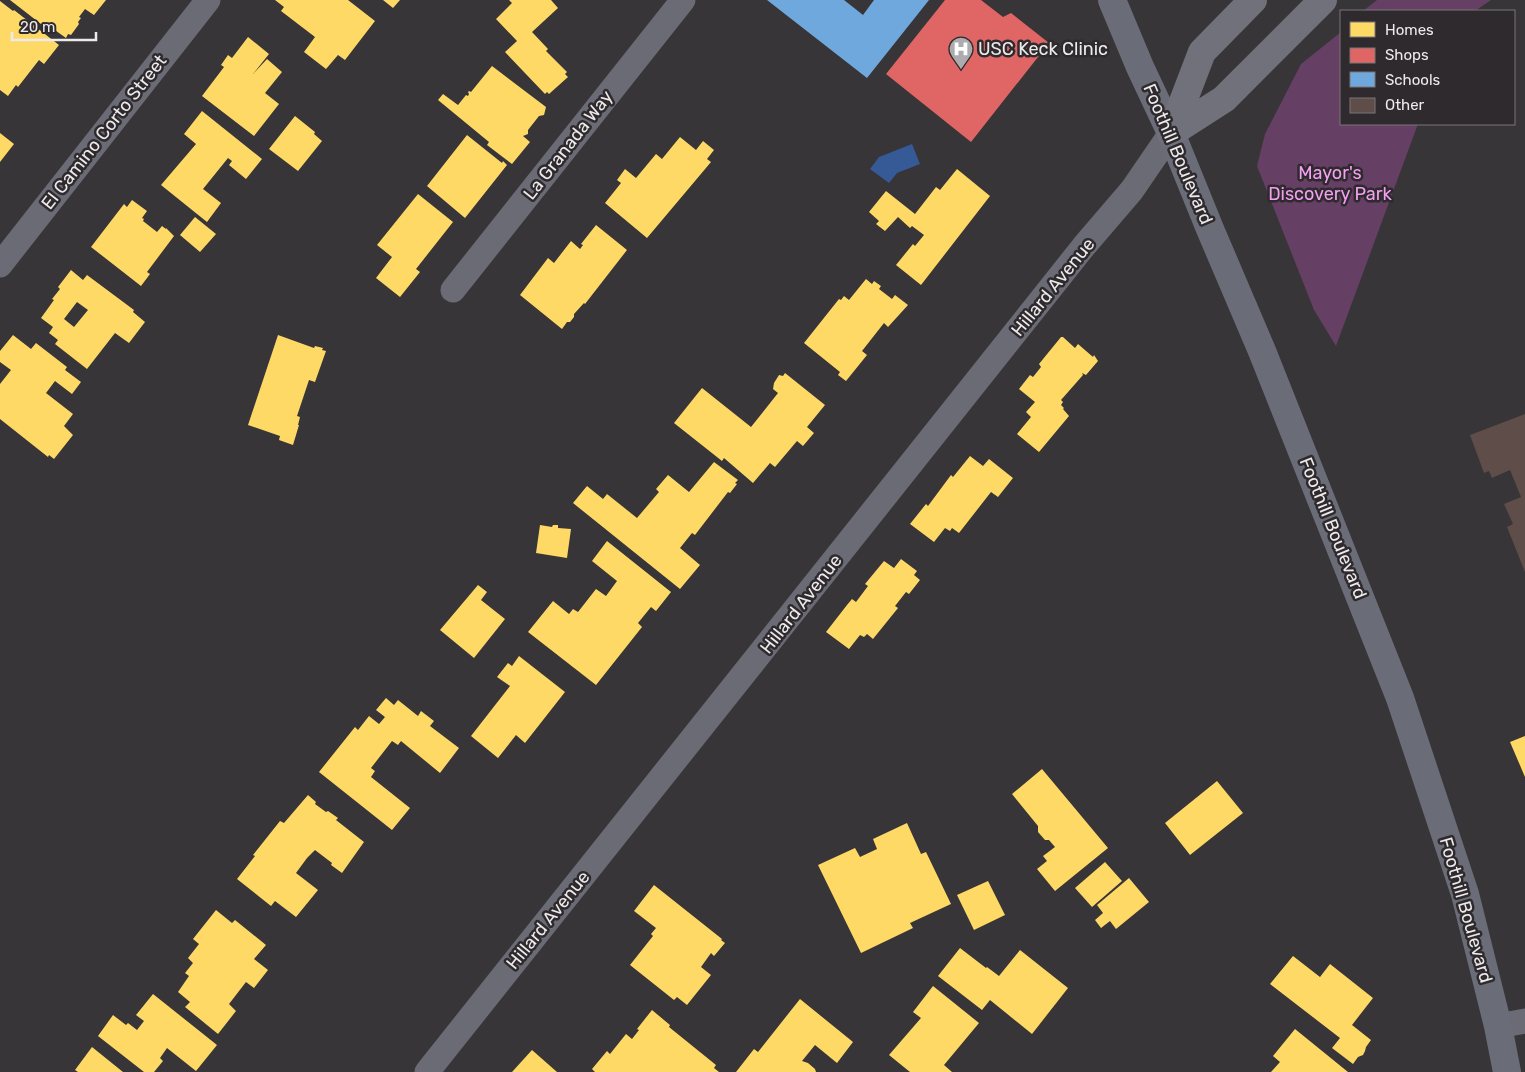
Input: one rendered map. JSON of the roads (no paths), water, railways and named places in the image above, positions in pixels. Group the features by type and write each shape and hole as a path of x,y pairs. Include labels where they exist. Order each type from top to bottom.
{"highway":[{"name":"Hillard Avenue","path":"1171,133 1202,52 1253,0"},
{"name":"Hillard Avenue","path":"1171,133 1224,99 1324,0"}],"main road":[{"name":"Foothill Boulevard","path":"1112,0 1140,67 1171,133 1302,449 1400,698 1465,894 1498,1026 1507,1072"}],"street":[{"name":"El Camino Corto Street","path":"0,265 208,0"},
{"name":"La Granada Way","path":"453,290 683,0"},
{"name":"Hillard Avenue","path":"427,1072 1084,246 1132,190 1171,133"},
{"path":"1498,1026 1525,1020"}],"water":[{"path":"912,144 920,164 897,173 889,183 870,169 879,157"}],"place":[{"name":"USC Keck Clinic","path":"961,70"}],"park label":[{"name":"Mayor's Discovery Park","path":"1330,183"}]}
